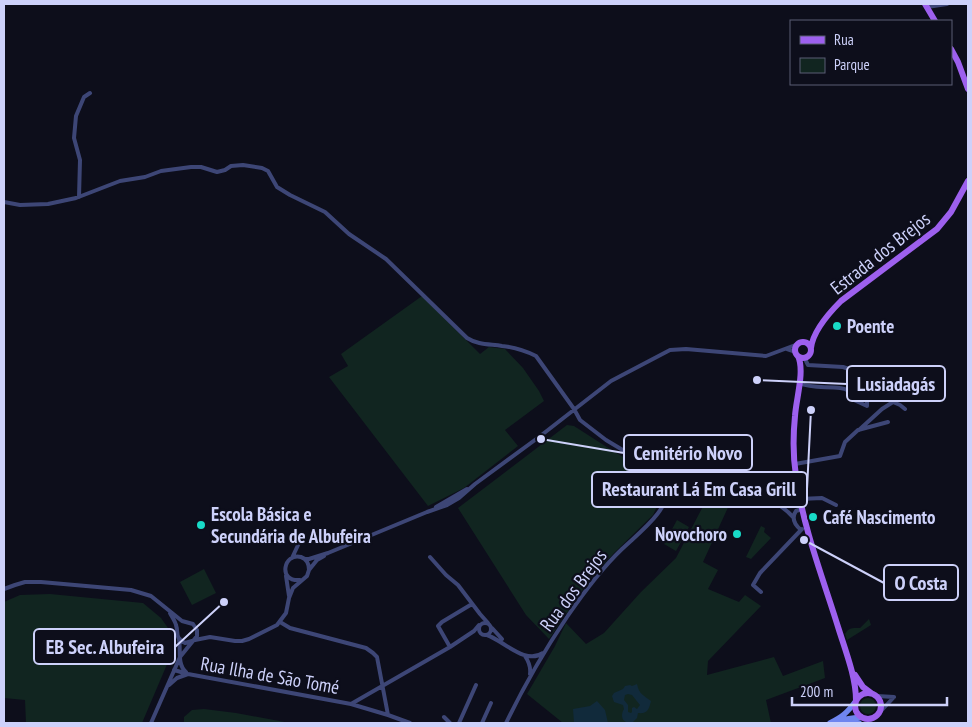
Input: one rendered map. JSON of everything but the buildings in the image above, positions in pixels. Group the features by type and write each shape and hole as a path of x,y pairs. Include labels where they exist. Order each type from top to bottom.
{"main road":[{"path":"926,5 934,20"},
{"path":"952,51 968,89"},
{"name":"Estrada dos Brejos","path":"824,322 841,301 937,229 951,212 968,181"},
{"path":"824,322 810,338 796,346 802,366 794,422 795,464 804,528 847,655 863,688 880,700 880,712 875,723"},
{"path":"799,383 812,340 824,322"},
{"path":"799,343 808,344 809,355"},
{"path":"797,354 805,358 809,355"},
{"path":"847,655 855,686 856,713 863,721"},
{"path":"831,722 848,712 863,694 874,694"},
{"path":"831,722 843,719 863,721 876,717 880,712"}],"street":[{"path":"926,5 947,4"},
{"path":"79,197 80,160 74,138 76,116 84,98 90,93"},
{"path":"4,202 20,205 41,204 79,197 120,181 145,177 171,169 201,167 217,172 231,166 244,165 268,171 277,187 325,212 355,238 386,259 467,338 475,343 504,346 536,356 580,420 606,440 666,476 670,482 679,481 737,487 763,492 793,517 794,522 804,528 760,573 753,585 761,592"},
{"path":"292,558 310,559 328,553 427,512 475,484 611,381 647,364 670,350 686,349 766,356 799,343"},
{"path":"786,349 797,354"},
{"path":"809,355 808,365 843,367 895,392"},
{"path":"799,383 808,387 841,388 847,390 867,399 867,406 854,400 847,390"},
{"path":"795,464 840,456 845,442 882,409 892,402 905,409"},
{"path":"858,430 888,422"},
{"name":"Rua dos Brejos","path":"506,723 530,676 590,584 608,563 659,512 670,488 670,482"},
{"path":"800,498 822,498 836,505"},
{"path":"793,517 796,511 802,509"},
{"path":"289,598 285,568 299,543 303,559 307,562 309,570"},
{"path":"4,589 15,584 41,582 131,590 152,596 174,614 193,624 202,634 235,641 249,639 280,622 286,613 293,588 307,576 317,560 328,553"},
{"path":"430,557 458,585 489,625 491,631 487,635"},
{"path":"286,574 294,580 301,580"},
{"path":"450,647 438,626 472,604"},
{"path":"164,606 177,625 176,631 181,651 180,657 183,669 188,674 177,678 166,688"},
{"path":"176,631 179,626 186,622"},
{"path":"280,622 290,628 366,648 373,652 377,658 388,715"},
{"name":"Rua Ilha de São Tomé","path":"174,670 351,704 450,647 474,631 483,622 489,625 509,646"},
{"path":"479,626 479,631 482,634"},
{"path":"151,723 180,657 197,636 197,630"},
{"name":"Rua Ilha de São Tomé","path":"464,638 482,634 496,638 530,659 535,659 538,663"},
{"path":"179,639 188,643 210,637"},
{"path":"530,676 530,659 546,651"},
{"path":"459,723 476,685"},
{"path":"874,694 894,697 880,712"},
{"path":"482,723 490,703"},
{"path":"351,704 410,723"},
{"path":"444,717 450,723"}],"green space":[{"path":"422,296 480,354 489,347 505,349 523,368 544,401 505,430 518,446 464,488 428,506 329,377 348,366 341,354"},
{"path":"567,425 574,426 662,480 665,490 653,515 614,553 589,581 549,639 526,615 458,508"},
{"path":"736,490 703,562 718,570 708,589 739,602 745,595 761,606 708,661 707,675 774,657 783,676 823,661 825,678 766,700 771,723 563,723 527,694 566,623 586,644 604,633 641,592 676,558 711,491"},
{"path":"677,520 689,527 676,551 664,544"},
{"path":"761,526 765,528 764,532 771,538 751,559 746,557"},
{"path":"204,569 216,593 192,605 180,582"},
{"path":"50,594 143,603 161,618 168,628 171,641 171,655 142,723 26,723 25,700 4,698 4,602 20,595"},
{"path":"869,619 871,625 847,640 845,634 848,630 860,628"},
{"path":"868,698 876,706 868,714 860,706"},
{"path":"204,709 290,723 184,723 184,717 192,710"}],"water":[{"path":"637,684 640,692 651,701 648,710 644,713 638,713 637,718 630,723 623,720 623,705 614,702 612,696 625,686","holes":["625,695 632,695 640,705 637,709 632,708 631,713 628,712 628,705 624,700"]},
{"path":"597,701 605,710 608,723 574,723 573,709 590,706"}],"place":[{"name":"Poente","path":"837,326"},
{"name":"Lusiadagás","path":"757,380"},
{"name":"Restaurant Lá Em Casa Grill","path":"811,410"},
{"name":"Cemitério Novo","path":"541,439"},
{"name":"Café Nascimento","path":"813,517"},
{"name":"Escola Básica e Secundária de Albufeira","path":"201,525"},
{"name":"Novochoro","path":"737,534"},
{"name":"O Costa","path":"804,540"},
{"name":"EB Sec. Albufeira","path":"224,602"}]}
